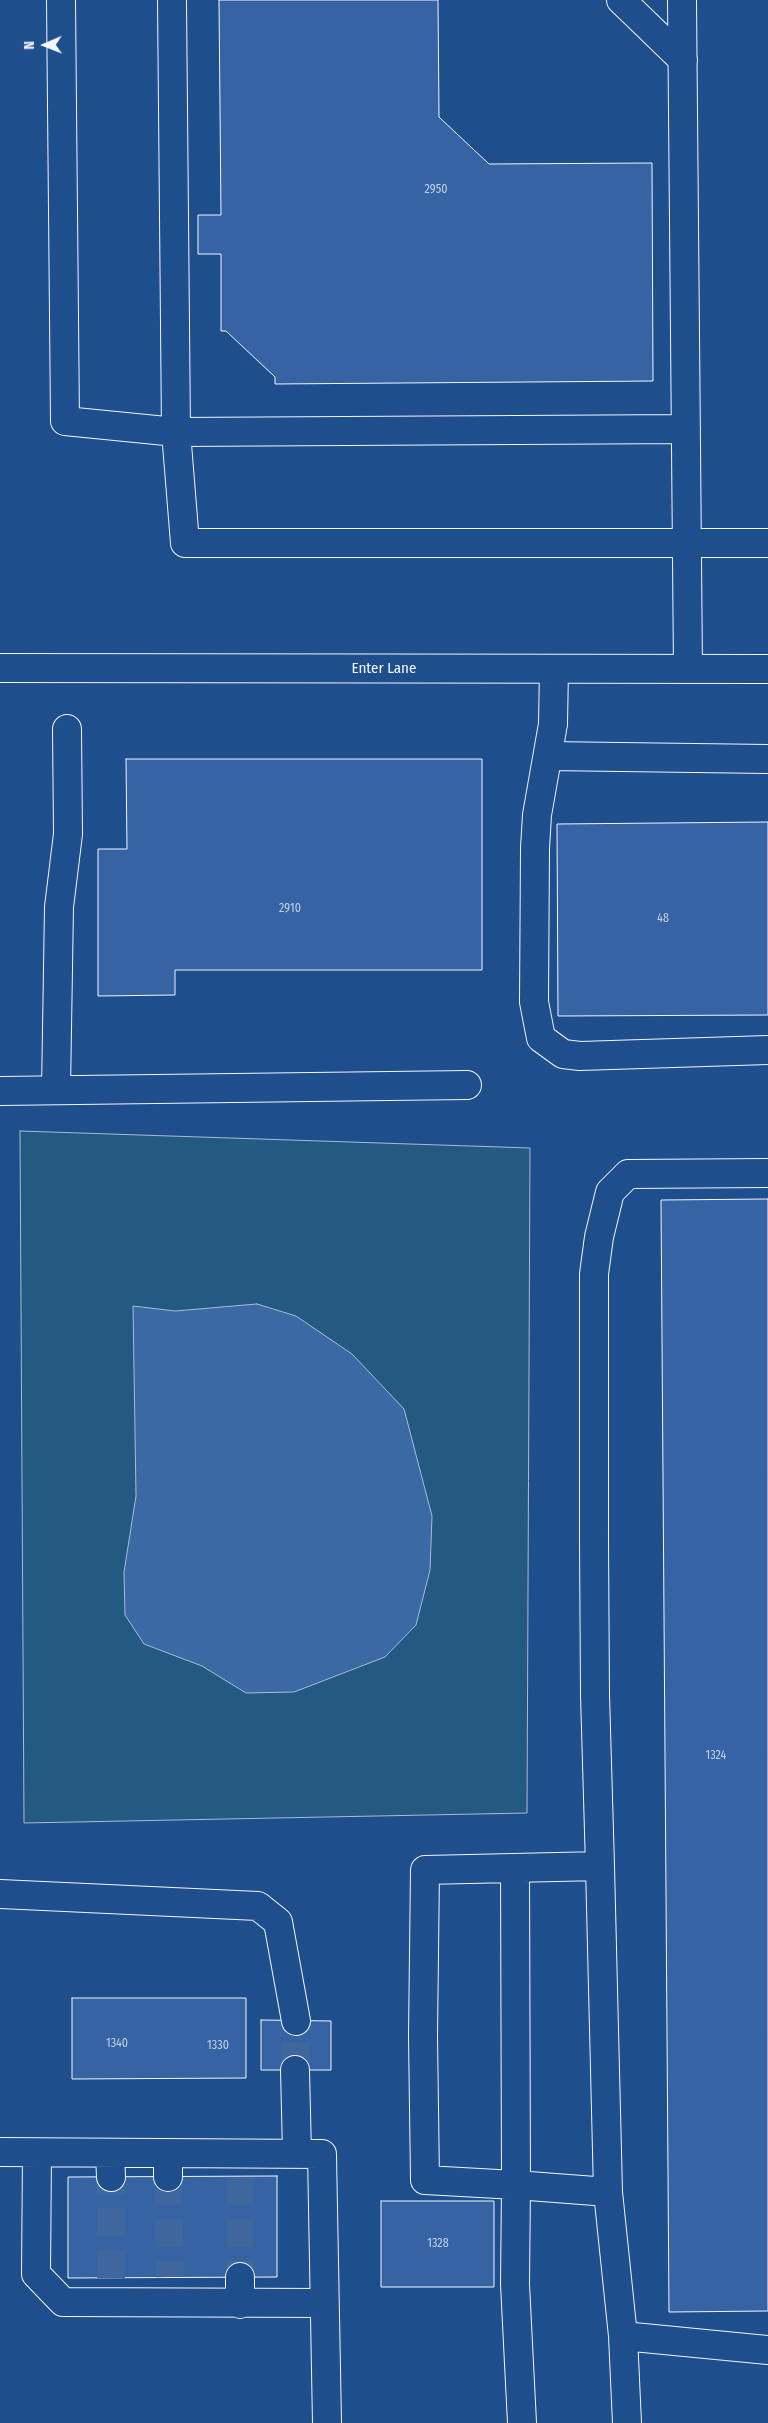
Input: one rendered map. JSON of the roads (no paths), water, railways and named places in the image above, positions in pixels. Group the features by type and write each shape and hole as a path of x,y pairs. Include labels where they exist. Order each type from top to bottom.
{"street":[{"path":"61,0 65,421 176,432 686,429"},
{"path":"172,0 176,432 185,543 768,543"},
{"path":"621,0 683,60"},
{"path":"682,0 688,669"},
{"name":"Enter Lane","path":"0,668 768,669"},
{"path":"554,669 553,724 537,815 534,1002 541,1038 563,1054 580,1056 768,1050"},
{"path":"56,1090 59,907 68,834 67,728"},
{"path":"548,756 768,759"},
{"path":"0,1090 467,1085"},
{"path":"627,2423 623,2336 608,2192 595,1695 594,1274 599,1237 610,1192 628,1174 768,1173"},
{"path":"600,1866 425,1870 424,2180 608,2192"},
{"path":"515,1868 515,2284 522,2423"},
{"path":"0,1894 258,1906 278,1922 296,2021"},
{"path":"295,2070 297,2153"},
{"path":"0,2152 37,2153 111,2166 240,2166 297,2153 322,2154 327,2423"},
{"path":"37,2153 36,2274 63,2302 111,2290 240,2290 324,2303"},
{"path":"623,2336 768,2350"}],"tunnel":[{"path":"295,2070 296,2021"},
{"path":"111,2177 111,2278"},
{"path":"168,2177 170,2277"},
{"path":"240,2177 240,2277"}]}
